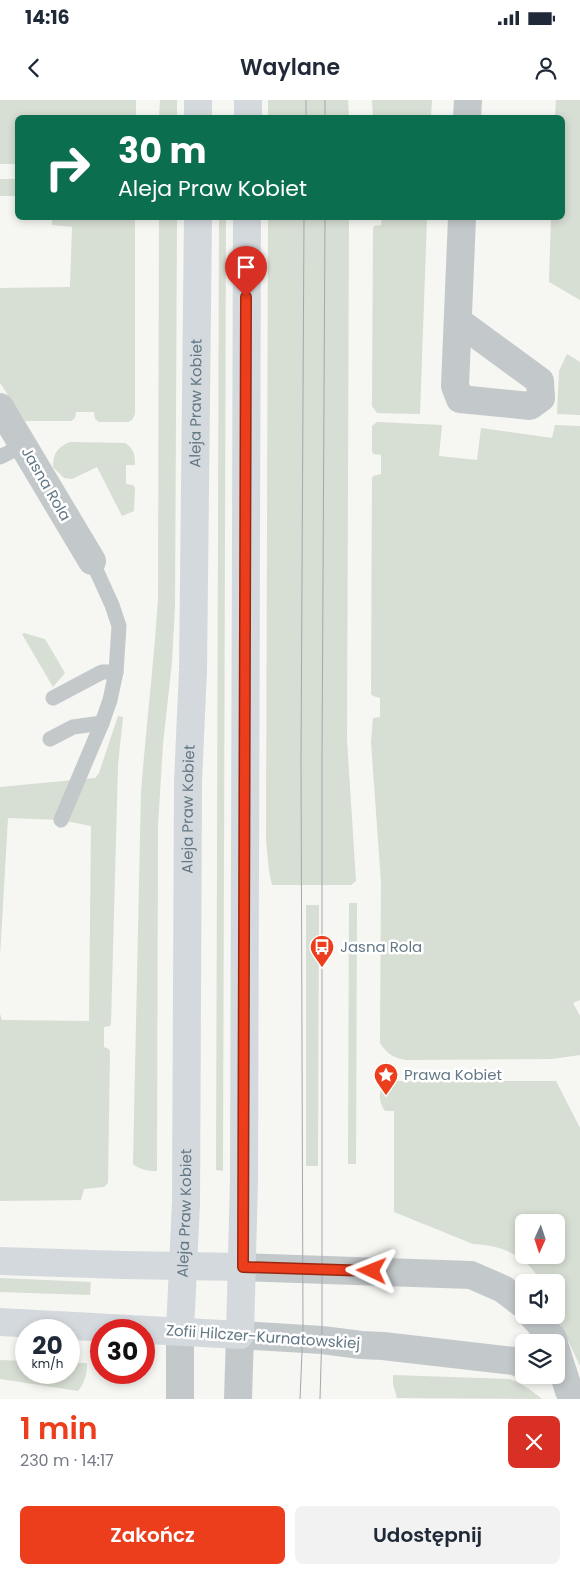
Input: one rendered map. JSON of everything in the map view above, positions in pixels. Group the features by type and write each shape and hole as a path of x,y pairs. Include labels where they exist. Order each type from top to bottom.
{"street":[{"path":"198,100 198,115"},
{"path":"248,100 248,115"},
{"path":"467,115 468,100"},
{"name":"Aleja Praw Kobiet","path":"180,1399 180,1330 186,1203 188,782 194,670 198,220"},
{"path":"238,1399 243,1267 247,220"},
{"path":"458,321 462,220"},
{"name":"Jasna Rola","path":"0,406 92,561"},
{"path":"0,1261 471,1275 503,1288 515,1298"},
{"name":"Zofii Hilczer-Kurnatowskiej","path":"0,1322 180,1330 322,1340 515,1361"},
{"path":"540,1324 549,1334"},
{"path":"565,1377 571,1395"},
{"path":"557,1384 571,1395"}],"lane":[{"path":"0,457 24,445"},
{"path":"61,820 102,722 110,700 116,672 119,626 112,605 92,561"},
{"path":"53,698 102,672 116,672"},
{"path":"50,740 73,726 102,722"}],"shaded area":[{"path":"0,100 136,100 136,115 15,115 15,164 0,164"},
{"path":"160,100 177,100 177,115 159,115"},
{"path":"268,100 348,100 349,115 268,115"},
{"path":"372,100 432,100 431,115 373,115"},
{"path":"556,100 580,100 580,300 549,282 551,220 565,220 565,115 555,115"},
{"path":"0,179 15,179 15,196 0,196"},
{"path":"52,220 135,220 135,414 132,420 128,422 99,422 95,419 94,412 76,412 75,418 71,421 25,421 0,383 0,288 70,287 72,227 52,225"},
{"path":"159,220 177,220 175,606 158,825 157,1171 150,1171 133,1164 141,792 158,599"},
{"path":"219,220 226,220 223,1171 216,1170"},
{"path":"268,220 349,220 347,740 356,881 351,885 272,885 266,841"},
{"path":"382,220 427,220 420,414 377,413 372,406 373,229 374,226 381,225"},
{"path":"567,354 580,362 580,415 557,414 559,371"},
{"path":"377,422 442,425 439,456 477,460 481,428 552,438 555,425 580,426 580,1000 573,1003 580,1016 580,1055 552,1059 406,1060 391,1055 380,1043 381,882 371,742 373,718 380,717 380,698 371,694 372,479 373,476 381,474 381,455 373,454 372,451 372,426"},
{"path":"70,442 125,443 132,450 135,465 126,465 126,484 133,485 135,488 134,511 122,516 97,467 72,479 64,478 53,467 57,452 62,446"},
{"path":"22,634 45,639 65,673 53,687"},
{"path":"118,716 123,717 118,765 111,1023 110,1026 104,1027 104,1047 109,1049 110,1052 108,1183 104,1187 84,1189 81,1200 0,1201 0,1014 2,1020 89,1021 91,826 61,820 8,818 0,956 0,787 95,778 99,773"},
{"path":"349,903 357,903 356,1164 348,1164"},
{"path":"306,905 319,905 318,1166 306,1166"},
{"path":"386,1081 556,1081 580,1128 580,1366 560,1324 565,1324 565,1274 536,1274 528,1264 565,1264 565,1214 515,1214 515,1255 494,1247 473,1244 394,1212 394,1111 385,1111 381,1103 380,1092"},
{"path":"0,1278 91,1282 90,1295 0,1292"},
{"path":"0,1360 15,1361 15,1381 0,1379"},
{"path":"80,1363 87,1363 84,1381 78,1391 32,1384 80,1384"},
{"path":"393,1375 509,1379 515,1382 515,1384 526,1387 542,1399 397,1398 393,1384"}],"tram line":[{"path":"306,100 306,115"},
{"path":"325,100 325,115"},
{"path":"300,1399 303,1329 301,760 304,220"},
{"path":"320,1399 322,1331 322,762 325,220"}],"place":[{"name":"Jasna Rola","path":"322,968"},
{"name":"Prawa Kobiet","path":"386,1096"}],"route":[{"path":"246,297 243,1267 372,1271"}]}
